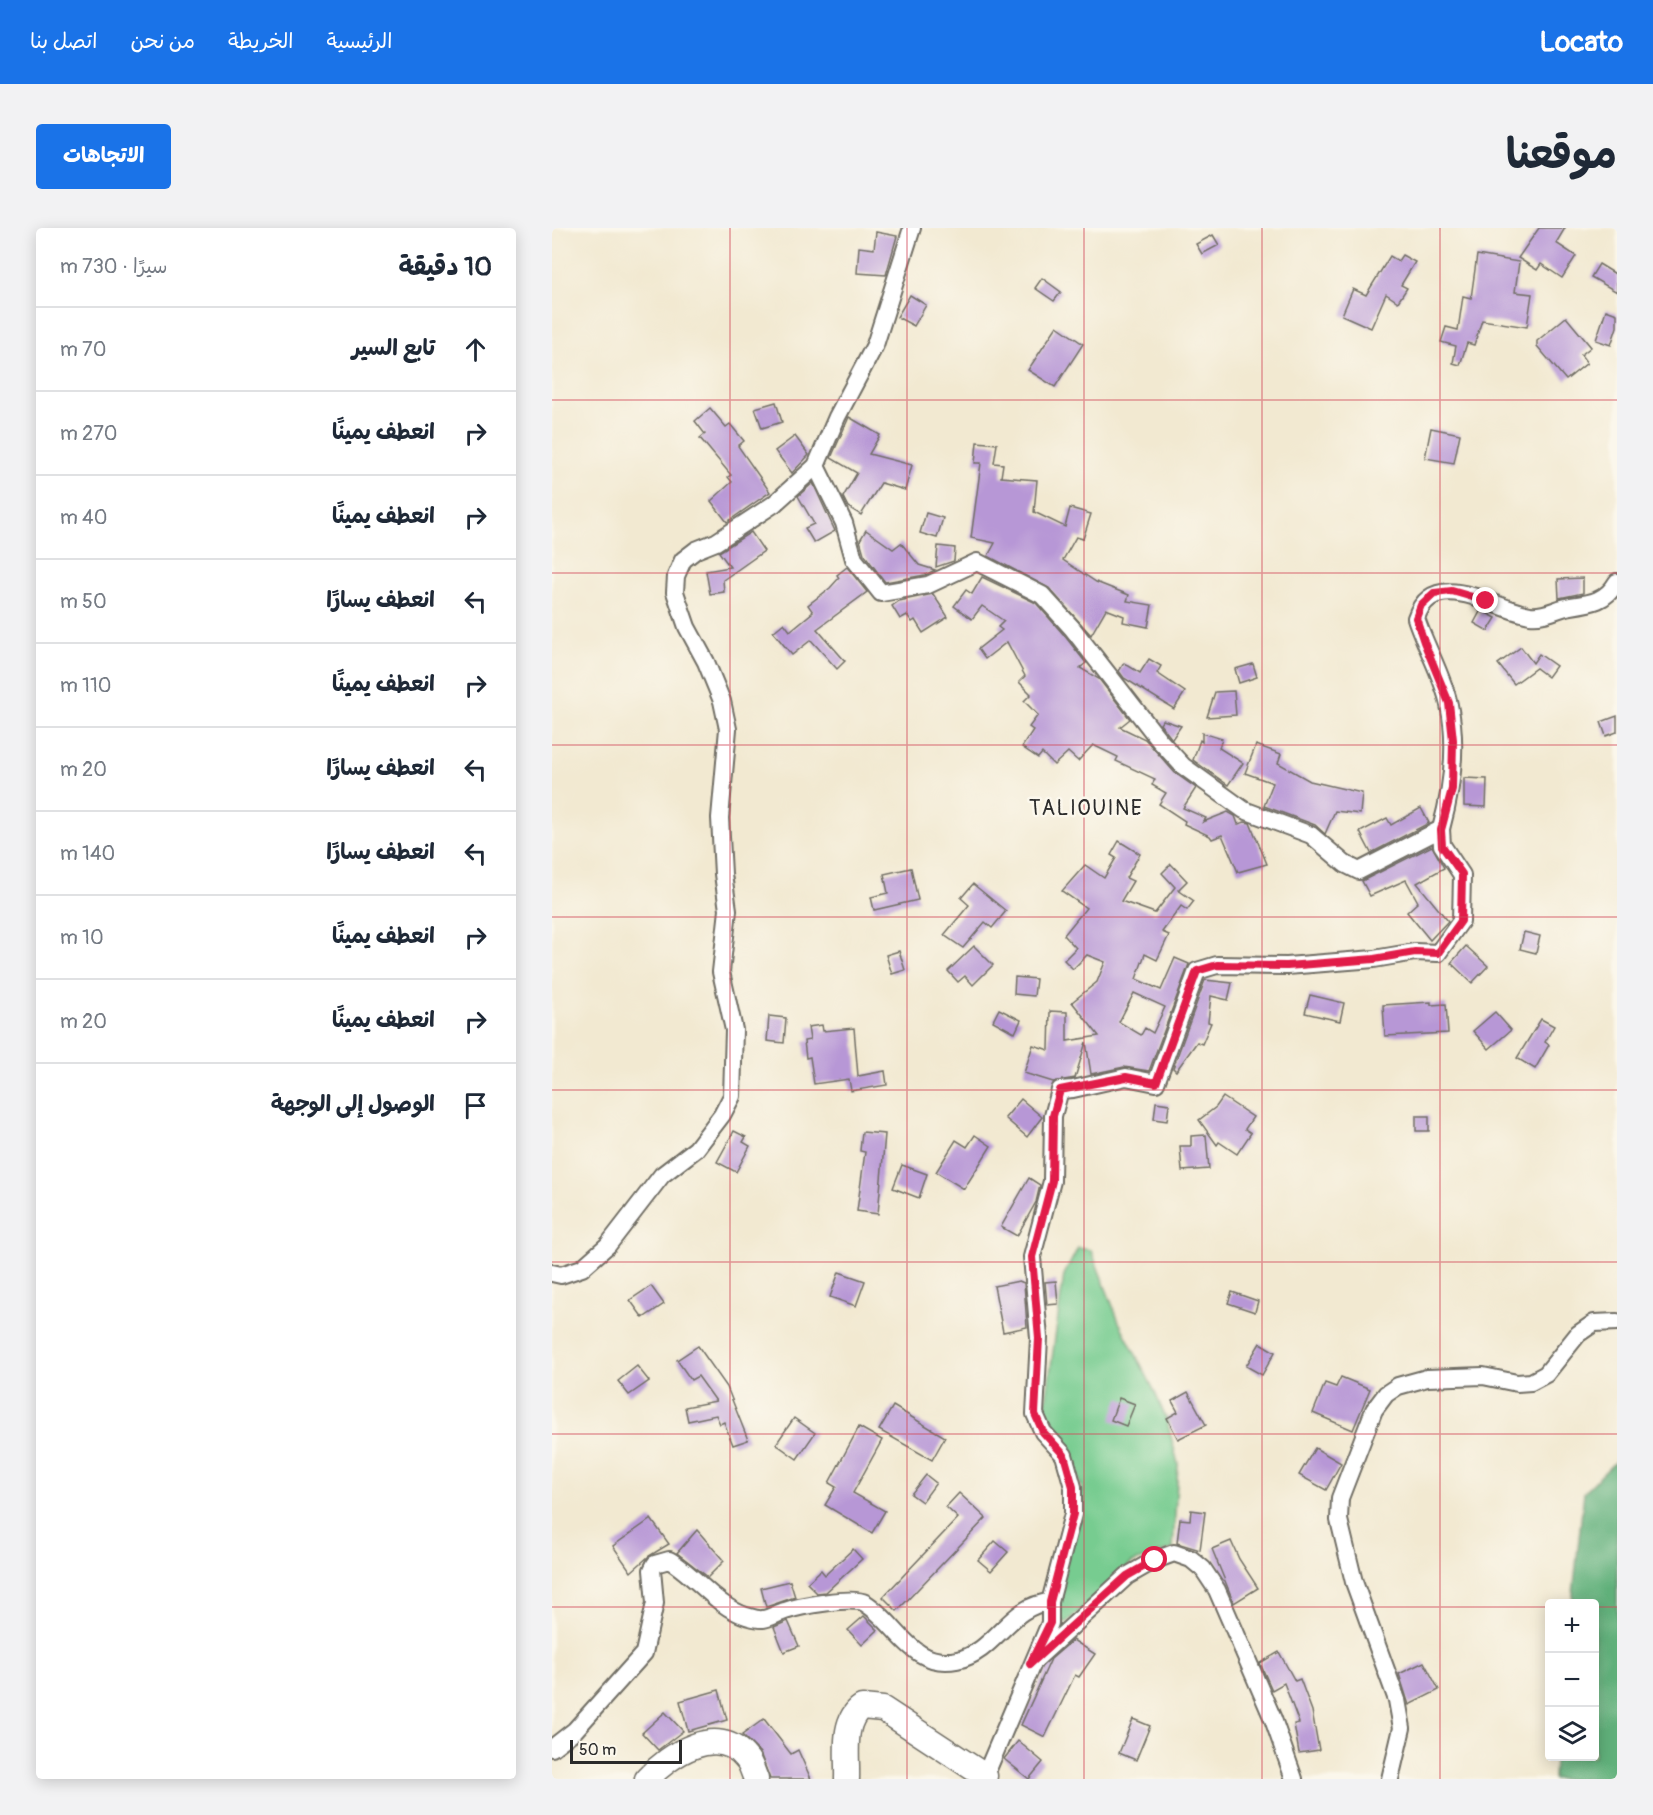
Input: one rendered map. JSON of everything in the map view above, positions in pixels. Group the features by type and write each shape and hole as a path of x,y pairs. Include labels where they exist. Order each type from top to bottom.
{"street":[{"path":"552,1273 561,1275 582,1268 608,1245 662,1175 696,1149 722,1115 732,1096 734,1030 722,972 728,910 723,874 720,818 728,729 722,701 706,662 687,627 675,592 676,576 683,560 696,550 716,543 774,504 816,466 837,417 875,345 912,228"},
{"path":"816,466 844,524 854,560 881,593 928,585 977,562 1042,595 1072,628 1160,741 1190,771 1244,810 1311,835 1345,864 1359,871 1441,830"},
{"path":"847,1779 848,1729 854,1713 862,1707 883,1709 986,1778 1030,1664 1050,1623 1050,1602 1073,1514 1073,1487 1064,1455 1043,1432 1035,1414 1039,1338 1032,1257 1052,1181 1053,1116 1060,1090 1126,1077 1156,1083 1197,971 1217,965 1287,966 1374,959 1415,952 1438,953 1461,921 1462,874 1442,846 1441,830 1452,789 1453,740 1449,703 1416,618 1421,605 1434,593 1452,591 1531,615 1545,615 1565,607 1595,602 1609,595 1617,582"},
{"path":"1390,1779 1402,1728 1397,1700 1354,1582 1339,1520 1340,1498 1374,1410 1386,1394 1398,1386 1427,1378 1483,1376 1517,1383 1531,1382 1546,1374 1578,1334 1594,1323 1617,1322"},
{"path":"1030,1664 1127,1576 1155,1560 1174,1554 1191,1558 1203,1569 1217,1590 1273,1719 1294,1779"},
{"path":"552,1748 569,1736 644,1653 655,1603 652,1570 655,1564 669,1560 744,1615 763,1619 786,1610 849,1600 863,1601 881,1616 906,1645 928,1659 955,1661 978,1653 1034,1603 1050,1602"},
{"path":"552,1737 569,1736"},
{"path":"647,1779 658,1767 683,1750 708,1742 730,1745 747,1758 756,1779"}],"green space":[{"path":"1078,1248 1091,1250 1119,1322 1154,1390 1167,1421 1178,1464 1173,1549 1132,1563 1066,1623 1057,1617 1056,1603 1082,1488 1066,1444 1045,1408 1064,1275"},
{"path":"1617,1460 1617,1779 1553,1779 1554,1761 1599,1761 1599,1599 1572,1599 1584,1492"}],"building":[{"path":"1539,228 1565,228 1556,243 1576,256 1562,278 1541,264 1537,270 1518,258"},
{"path":"876,232 897,236 886,275 857,273 859,247 874,249"},
{"path":"1213,235 1219,245 1202,254 1196,244"},
{"path":"1402,255 1415,262 1401,285 1407,288 1398,302 1386,294 1371,328 1342,315 1353,289 1366,295 1390,256 1398,261"},
{"path":"1477,255 1519,262 1515,292 1532,294 1527,327 1482,320 1474,345 1467,343 1460,365 1453,363 1456,346 1441,342 1446,327 1458,330 1463,296 1471,298"},
{"path":"1599,264 1617,275 1617,292 1591,277"},
{"path":"1042,278 1061,292 1054,301 1035,288"},
{"path":"910,295 926,305 914,326 897,317"},
{"path":"1606,310 1617,314 1617,327 1611,345 1596,340"},
{"path":"1566,317 1591,347 1581,355 1587,363 1566,380 1537,346 1537,341"},
{"path":"1057,326 1083,344 1055,387 1028,370"},
{"path":"776,402 782,422 762,428 755,408"},
{"path":"710,408 726,427 730,424 744,441 738,446 770,492 727,522 711,501 732,482 728,477 731,475 700,438 705,434 695,421"},
{"path":"849,417 880,435 869,454 912,465 905,490 881,483 861,515 848,507 843,497 857,473 831,458"},
{"path":"1431,428 1460,434 1454,463 1425,458"},
{"path":"795,436 809,455 792,473 775,451"},
{"path":"977,442 997,444 994,463 1003,464 1001,477 1037,480 1034,512 1065,527 1070,508 1091,514 1083,539 1076,537 1063,560 1096,582 1129,595 1127,601 1152,605 1148,627 1123,622 1124,616 1106,609 1091,635 1049,588 988,556 995,543 971,538 981,463 975,463"},
{"path":"813,483 835,531 814,543 805,528 814,524 798,496"},
{"path":"926,513 943,518 937,538 920,533"},
{"path":"866,530 893,549 901,543 919,565 935,570 925,575 885,582 864,554 860,540"},
{"path":"751,532 764,551 723,580 724,592 710,594 706,571 730,567 719,552"},
{"path":"938,546 955,548 954,561 936,567"},
{"path":"847,567 867,592 817,629 845,661 837,669 811,640 792,655 773,632 784,623 790,631 813,612 808,605 830,588 839,578 837,575"},
{"path":"982,577 1036,603 1064,635 1086,663 1080,668 1099,679 1130,719 1120,727 1145,739 1175,773 1196,788 1183,808 1206,818 1203,822 1228,812 1235,816 1238,824 1250,823 1267,864 1238,872 1222,835 1212,839 1184,824 1185,821 1159,804 1166,793 1152,785 1155,779 1116,761 1118,757 1093,745 1078,761 1068,752 1054,765 1042,753 1038,758 1022,747 1033,730 1029,727 1038,715 1024,701 1031,694 1019,682 1025,676 1007,642 985,659 978,649 1002,630 998,627 1004,621 982,606 972,619 954,606 966,590 972,594"},
{"path":"1583,578 1583,593 1559,598 1558,579"},
{"path":"933,594 948,617 923,633 915,620 912,622 907,615 900,619 892,606 899,601"},
{"path":"1481,610 1496,618 1488,631 1474,623"},
{"path":"1521,647 1533,663 1539,654 1556,666 1548,677 1536,668 1514,684 1498,664"},
{"path":"1149,659 1161,666 1157,673 1185,692 1174,709 1124,678 1119,671 1124,663 1140,673"},
{"path":"1253,664 1257,677 1239,683 1235,669"},
{"path":"1234,691 1236,715 1207,717 1215,692"},
{"path":"1617,716 1617,732 1606,736 1601,722"},
{"path":"1163,720 1181,726 1172,739 1160,724"},
{"path":"1202,733 1222,739 1219,748 1243,763 1228,785 1193,760 1200,740 1202,742"},
{"path":"1256,745 1281,754 1278,763 1310,781 1362,793 1360,814 1335,811 1325,834 1315,825 1264,806 1273,783 1245,773"},
{"path":"1464,778 1487,779 1486,807 1464,806"},
{"path":"1421,808 1429,823 1371,853 1360,832 1387,818 1391,825"},
{"path":"1119,841 1140,854 1126,878 1133,881 1121,901 1155,913 1175,887 1162,873 1171,864 1187,881 1178,890 1194,901 1187,910 1181,906 1162,932 1169,935 1157,960 1145,954 1136,979 1161,990 1175,958 1189,964 1149,1071 1124,1067 1091,1074 1086,1042 1075,1078 1053,1082 1024,1073 1033,1045 1049,1050 1050,1011 1067,1012 1067,1041 1099,1036 1072,1002 1097,982 1105,962 1087,955 1073,969 1064,960 1076,948 1064,935 1086,908 1062,891 1085,865 1104,878 1116,858 1111,855","holes":["1134,993 1165,1007 1153,1033 1145,1028 1141,1035 1119,1022"]},
{"path":"1432,846 1444,868 1417,883 1448,921 1430,940 1407,912 1418,902 1406,880 1370,896 1362,881"},
{"path":"911,868 918,900 874,910 871,897 888,893 884,874"},
{"path":"973,884 1006,911 992,928 985,922 963,948 944,935 969,905 961,898"},
{"path":"1524,932 1540,936 1536,953 1520,949"},
{"path":"974,946 993,965 973,985 965,976 958,982 948,971"},
{"path":"1466,946 1488,966 1472,983 1451,963"},
{"path":"899,951 905,970 892,974 886,955"},
{"path":"1015,977 1036,979 1034,996 1014,994"},
{"path":"1205,980 1232,983 1228,1000 1211,996 1208,1022 1211,1023 1202,1044 1197,1042 1176,1071 1173,1068"},
{"path":"1310,995 1344,1003 1340,1021 1305,1013"},
{"path":"1431,1002 1431,1005 1446,1004 1448,1033 1385,1036 1383,1005"},
{"path":"999,1009 1021,1020 1015,1033 993,1021"},
{"path":"1495,1012 1511,1030 1489,1049 1473,1031"},
{"path":"769,1016 786,1018 784,1043 767,1041"},
{"path":"1541,1019 1554,1026 1545,1042 1549,1045 1535,1069 1517,1058"},
{"path":"822,1025 823,1031 854,1028 858,1076 885,1071 887,1085 851,1091 849,1079 814,1084 810,1057 806,1058 804,1041 810,1040 808,1027"},
{"path":"1223,1097 1253,1117 1245,1129 1251,1133 1237,1154 1219,1142 1217,1145 1199,1120 1216,1107"},
{"path":"1021,1099 1042,1117 1027,1137 1005,1118"},
{"path":"1156,1102 1169,1104 1167,1121 1154,1119"},
{"path":"1416,1116 1429,1116 1429,1131 1416,1131"},
{"path":"734,1131 746,1137 743,1142 750,1146 736,1172 717,1162"},
{"path":"862,1132 885,1134 878,1214 857,1211 865,1152 860,1151"},
{"path":"975,1135 991,1146 964,1189 936,1172 956,1140 967,1147"},
{"path":"1206,1135 1209,1169 1182,1171 1180,1146 1191,1146 1191,1136"},
{"path":"902,1165 927,1174 919,1198 893,1188"},
{"path":"1029,1178 1040,1185 1036,1202 1017,1236 1001,1227"},
{"path":"839,1272 865,1281 856,1306 830,1297"},
{"path":"1019,1281 1024,1283 1027,1327 1003,1332 994,1286"},
{"path":"1056,1281 1058,1304 1047,1305 1045,1282"},
{"path":"651,1286 664,1304 643,1318 630,1300"},
{"path":"1232,1292 1258,1301 1255,1312 1228,1303"},
{"path":"1260,1343 1275,1352 1262,1375 1246,1366"},
{"path":"698,1346 727,1387 748,1440 733,1445 724,1422 720,1424 716,1415 688,1421 685,1407 716,1401 698,1376 691,1380 677,1360"},
{"path":"637,1366 649,1381 629,1395 618,1381"},
{"path":"1341,1377 1370,1389 1353,1430 1313,1413 1325,1383 1336,1387"},
{"path":"1188,1392 1206,1425 1178,1439 1167,1418 1178,1412 1172,1401"},
{"path":"1119,1398 1135,1404 1126,1426 1111,1420"},
{"path":"893,1406 945,1437 932,1460 879,1430"},
{"path":"794,1418 815,1433 797,1459 776,1444"},
{"path":"859,1427 882,1440 853,1493 885,1511 872,1533 825,1505 836,1487 829,1483"},
{"path":"1315,1448 1341,1463 1326,1490 1299,1475"},
{"path":"926,1475 936,1483 922,1502 911,1494"},
{"path":"959,1493 986,1518 897,1611 883,1597 958,1518 946,1507"},
{"path":"1191,1510 1205,1512 1200,1550 1177,1543 1180,1519 1190,1520"},
{"path":"651,1519 669,1544 649,1556 631,1572 613,1546"},
{"path":"697,1530 724,1561 708,1577 677,1553"},
{"path":"995,1541 1008,1552 991,1571 978,1560"},
{"path":"1231,1541 1239,1559 1258,1588 1234,1603 1212,1549"},
{"path":"853,1549 862,1559 826,1592 817,1593 807,1583 821,1570 825,1575"},
{"path":"790,1581 795,1597 766,1607 761,1588"},
{"path":"864,1616 878,1630 862,1645 848,1630"},
{"path":"788,1621 799,1646 784,1652 774,1627"},
{"path":"1073,1640 1095,1654 1079,1677 1075,1675 1045,1737 1021,1725 1051,1659"},
{"path":"1279,1652 1295,1681 1300,1679 1312,1711 1319,1750 1299,1753 1294,1724 1299,1723 1284,1683 1272,1690 1260,1663"},
{"path":"1424,1662 1439,1690 1409,1705 1399,1674"},
{"path":"719,1690 727,1720 688,1731 680,1701"},
{"path":"665,1712 683,1731 658,1750 642,1733"},
{"path":"764,1719 791,1754 798,1750 811,1779 770,1779 760,1753 742,1735"},
{"path":"1133,1719 1150,1726 1136,1760 1119,1753"},
{"path":"1018,1741 1043,1762 1029,1779 1004,1759"}],"district":[{"name":"TALIOUINE","path":"1086,808"}],"route":[{"path":"1155,1560 1127,1576 1030,1664 1050,1623 1050,1602 1073,1514 1073,1487 1064,1455 1043,1432 1035,1414 1039,1338 1032,1257 1052,1181 1053,1116 1060,1090 1126,1077 1156,1083 1197,971 1217,965 1287,966 1374,959 1415,952 1438,953 1461,921 1462,874 1442,846 1441,830 1452,789 1453,740 1449,703 1416,618 1421,605 1434,593 1452,591 1486,601"}]}
